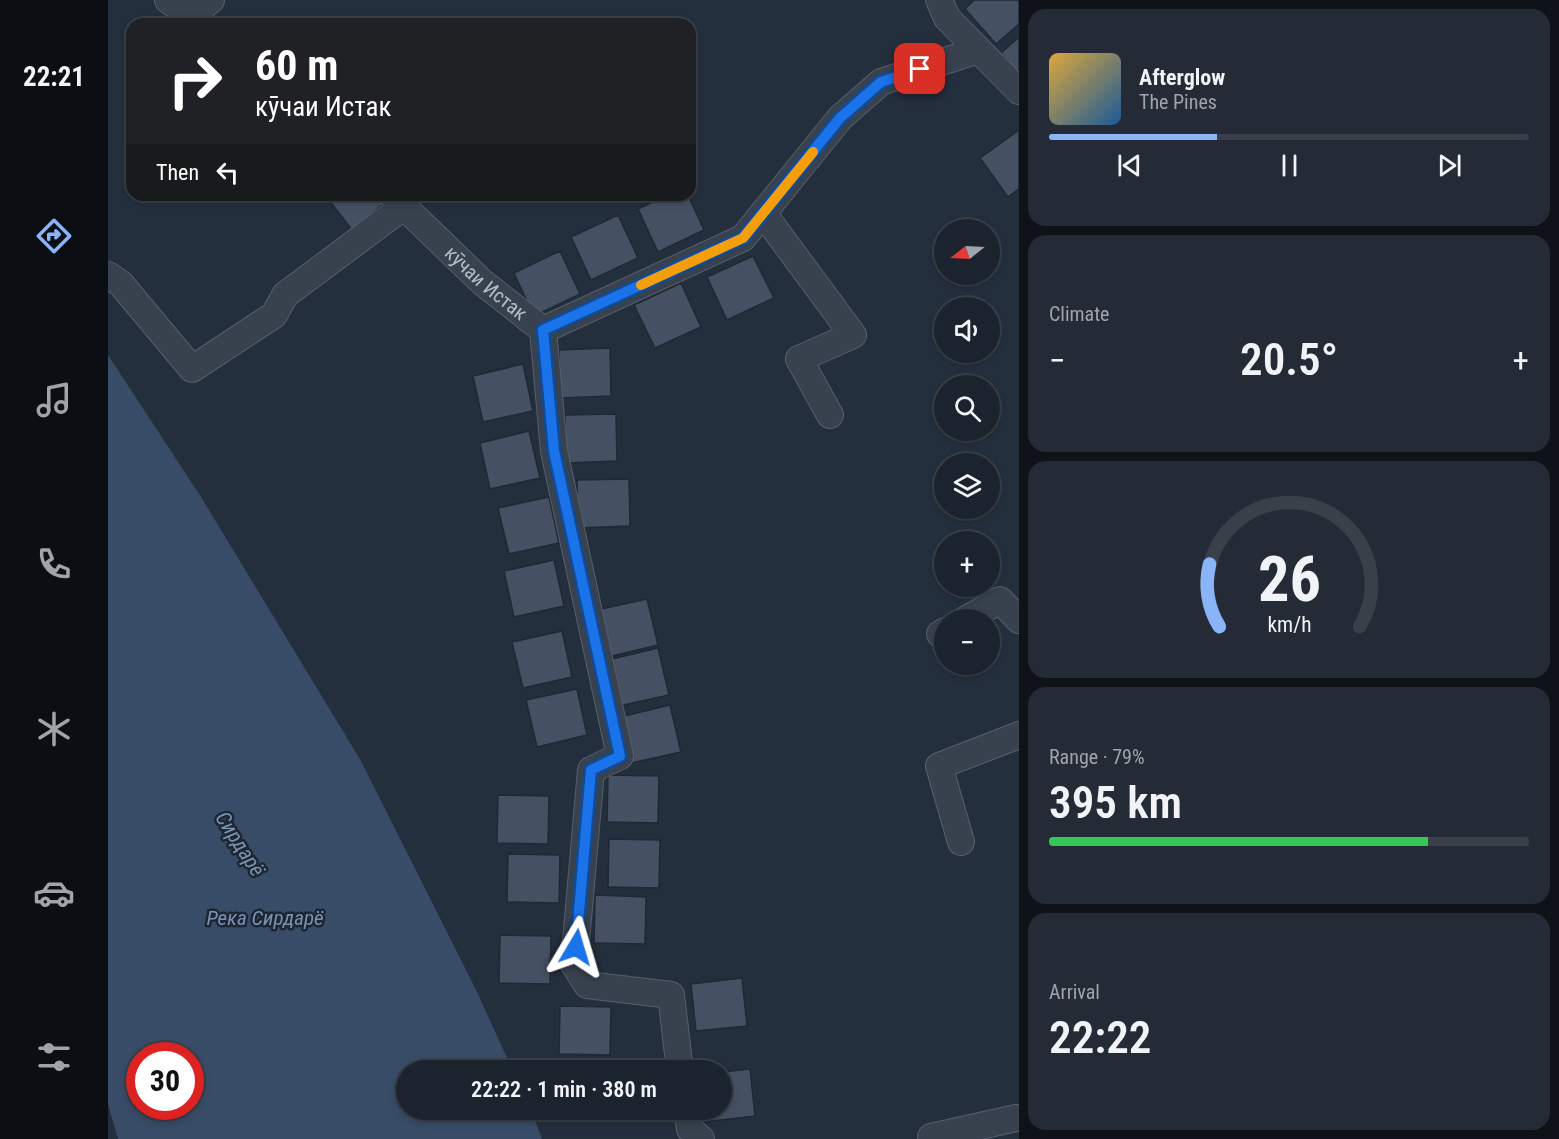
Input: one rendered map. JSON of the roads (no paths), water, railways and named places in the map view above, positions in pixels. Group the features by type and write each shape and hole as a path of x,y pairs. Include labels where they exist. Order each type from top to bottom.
{"street":[{"path":"168,0 202,13"},
{"path":"939,0 947,18 1019,91"},
{"path":"543,330 743,238 840,118 881,82 978,50"},
{"path":"108,275 121,284 192,369 274,315 285,295 397,201"},
{"name":"кӯчаи Истак","path":"397,201 482,282 543,330 554,451 620,756 591,770 574,964 587,985 671,995 679,1060"},
{"path":"763,213 853,335 799,359 830,415"},
{"path":"984,609 1000,600 1019,620"},
{"path":"961,842 939,766 1019,735"},
{"path":"689,1120 690,1129 701,1139"},
{"path":"931,1137 1014,1122"}],"water":[{"name":"Река Сирдарё","path":"108,355 201,497 361,761 477,992 508,1060 396,1060 396,1120 535,1120 542,1139 118,1139 108,1104"}],"water label":[{"name":"Сирдарё","path":"240,844"}]}
